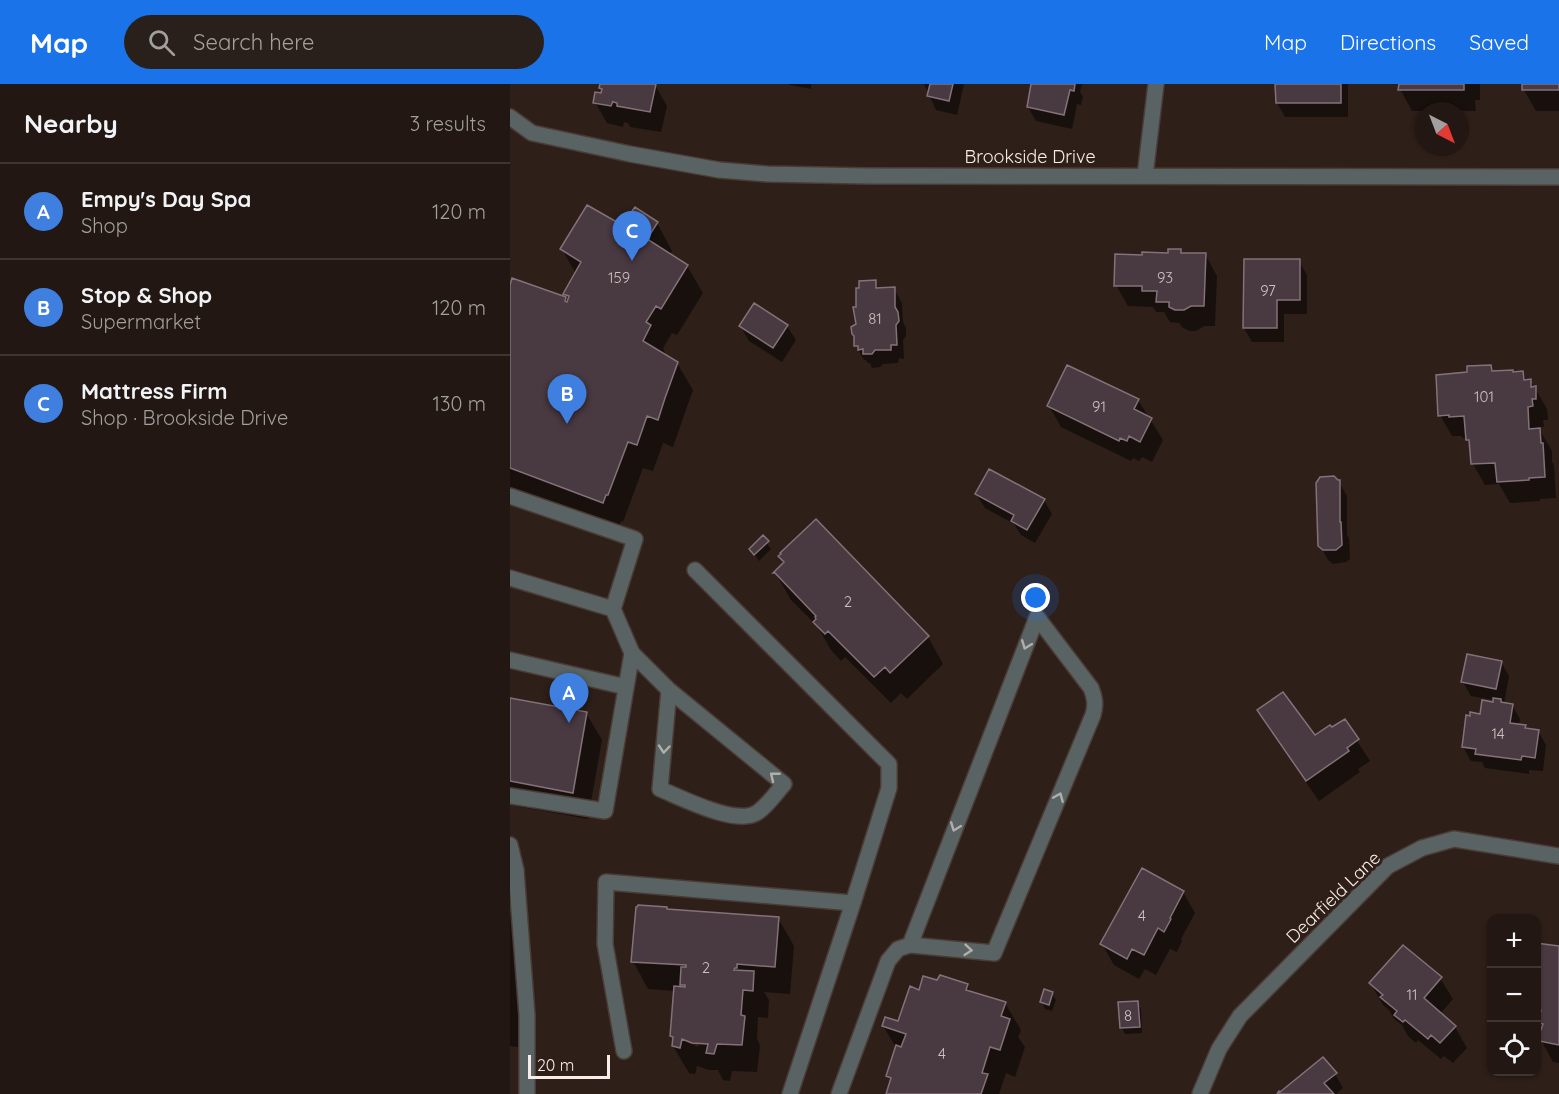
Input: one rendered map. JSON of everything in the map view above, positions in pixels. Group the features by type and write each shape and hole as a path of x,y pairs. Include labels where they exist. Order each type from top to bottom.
{"street":[{"path":"1145,176 1156,84"},
{"name":"Brookside Drive","path":"510,117 532,133 719,170 767,174 1559,177"},
{"path":"510,496 635,539 613,609 632,653 669,690 784,784 757,813 743,817 724,815 660,789 669,690"},
{"path":"695,570 889,764 889,788 790,1094"},
{"path":"510,578 613,609"},
{"path":"839,1094 888,962 898,949 910,945 994,953 1093,715 1096,706 1091,688 1037,617 910,945"},
{"path":"510,796 604,812 632,653"},
{"path":"510,660 626,687"},
{"name":"Dearfield Lane","path":"1200,1094 1218,1049 1240,1016 1388,866 1422,848 1454,839 1559,856"},
{"path":"510,845 516,870 527,1015 527,1094"},
{"path":"624,1051 605,944 606,882 853,903"}],"building":[{"path":"600,84 656,84 650,112 617,106 617,103 613,101 611,106 593,103 595,92 601,93"},
{"path":"930,84 953,84 949,101 927,96"},
{"path":"1031,84 1075,84 1074,91 1070,90 1064,115 1027,107"},
{"path":"1275,84 1341,84 1341,103 1276,103"},
{"path":"1399,84 1464,84 1464,90 1398,90"},
{"path":"1522,84 1559,84 1559,90 1522,90"},
{"path":"587,205 622,225 635,207 658,222 647,239 688,265 661,309 656,306 646,322 651,325 643,341 678,362 658,420 647,416 637,445 628,442 603,503 510,468 510,285 512,278 566,297 567,302 569,296 563,294 581,262 560,249"},
{"path":"1168,249 1181,249 1181,253 1206,253 1204,306 1175,310 1169,307 1169,302 1156,302 1157,291 1142,291 1142,286 1114,286 1115,254 1168,253"},
{"path":"1244,259 1300,259 1300,300 1277,300 1277,328 1243,328"},
{"path":"876,280 876,288 895,287 895,307 899,321 896,325 897,345 891,345 891,350 875,350 872,354 863,354 863,349 858,350 858,346 854,346 851,327 856,324 853,307 856,307 856,288 859,288 859,281"},
{"path":"754,303 788,325 773,348 739,326"},
{"path":"1067,365 1139,399 1134,409 1152,418 1140,442 1129,436 1127,441 1120,438 1119,441 1047,406"},
{"path":"1491,365 1492,371 1523,371 1524,380 1531,379 1531,387 1536,386 1536,399 1532,399 1533,406 1528,407 1529,429 1540,428 1545,477 1497,482 1495,463 1471,464 1464,416 1438,416 1436,375 1467,372 1467,366"},
{"path":"989,469 1045,499 1027,530 1011,521 1014,515 975,494"},
{"path":"1334,476 1340,480 1342,545 1336,550 1323,550 1318,546 1316,483 1320,477"},
{"path":"816,519 929,636 890,673 885,667 874,677 828,631 825,634 813,622 816,616 773,573 784,562 778,556 780,553"},
{"path":"763,535 769,541 754,555 749,549"},
{"path":"1467,654 1502,661 1496,689 1461,682"},
{"path":"1283,692 1315,735 1345,719 1359,739 1347,748 1349,751 1306,781 1257,710"},
{"path":"510,698 587,712 573,793 510,781"},
{"path":"1493,698 1513,704 1510,723 1526,725 1525,728 1539,730 1535,758 1522,756 1521,760 1475,754 1476,749 1462,747 1466,715 1470,716 1470,712 1480,714 1482,700 1493,702"},
{"path":"1142,868 1184,891 1164,932 1158,928 1144,955 1132,949 1127,959 1100,944"},
{"path":"638,905 779,917 775,967 737,964 734,970 754,971 753,991 743,990 741,1015 745,1016 742,1045 717,1044 714,1054 706,1053 708,1044 692,1043 682,1039 680,1048 672,1046 673,1037 670,1036 674,986 685,987 685,985 680,985 681,967 686,967 686,965 631,962"},
{"path":"1541,944 1559,946 1559,1045 1541,1041 1543,1024 1541,1024"},
{"path":"1403,945 1442,977 1424,998 1456,1026 1440,1043 1431,1035 1428,1039 1405,1020 1403,1022 1394,1015 1397,1011 1380,997 1383,995 1369,983"},
{"path":"940,975 968,984 966,990 1006,1002 1001,1016 1010,1019 1000,1050 990,1047 982,1073 988,1074 981,1094 886,1094 891,1078 886,1076 896,1045 901,1047 906,1034 882,1026 885,1017 898,1021 910,986 919,990 923,976 937,980"},
{"path":"1044,989 1053,992 1049,1005 1040,1002"},
{"path":"1138,1001 1140,1027 1120,1028 1118,1002"},
{"path":"1323,1057 1337,1073 1324,1083 1334,1094 1277,1094 1279,1091"}],"place":[{"name":"Mattress Firm","path":"632,261"},
{"name":"Stop & Shop","path":"567,424"},
{"name":"Empy's Day Spa","path":"569,723"}]}
